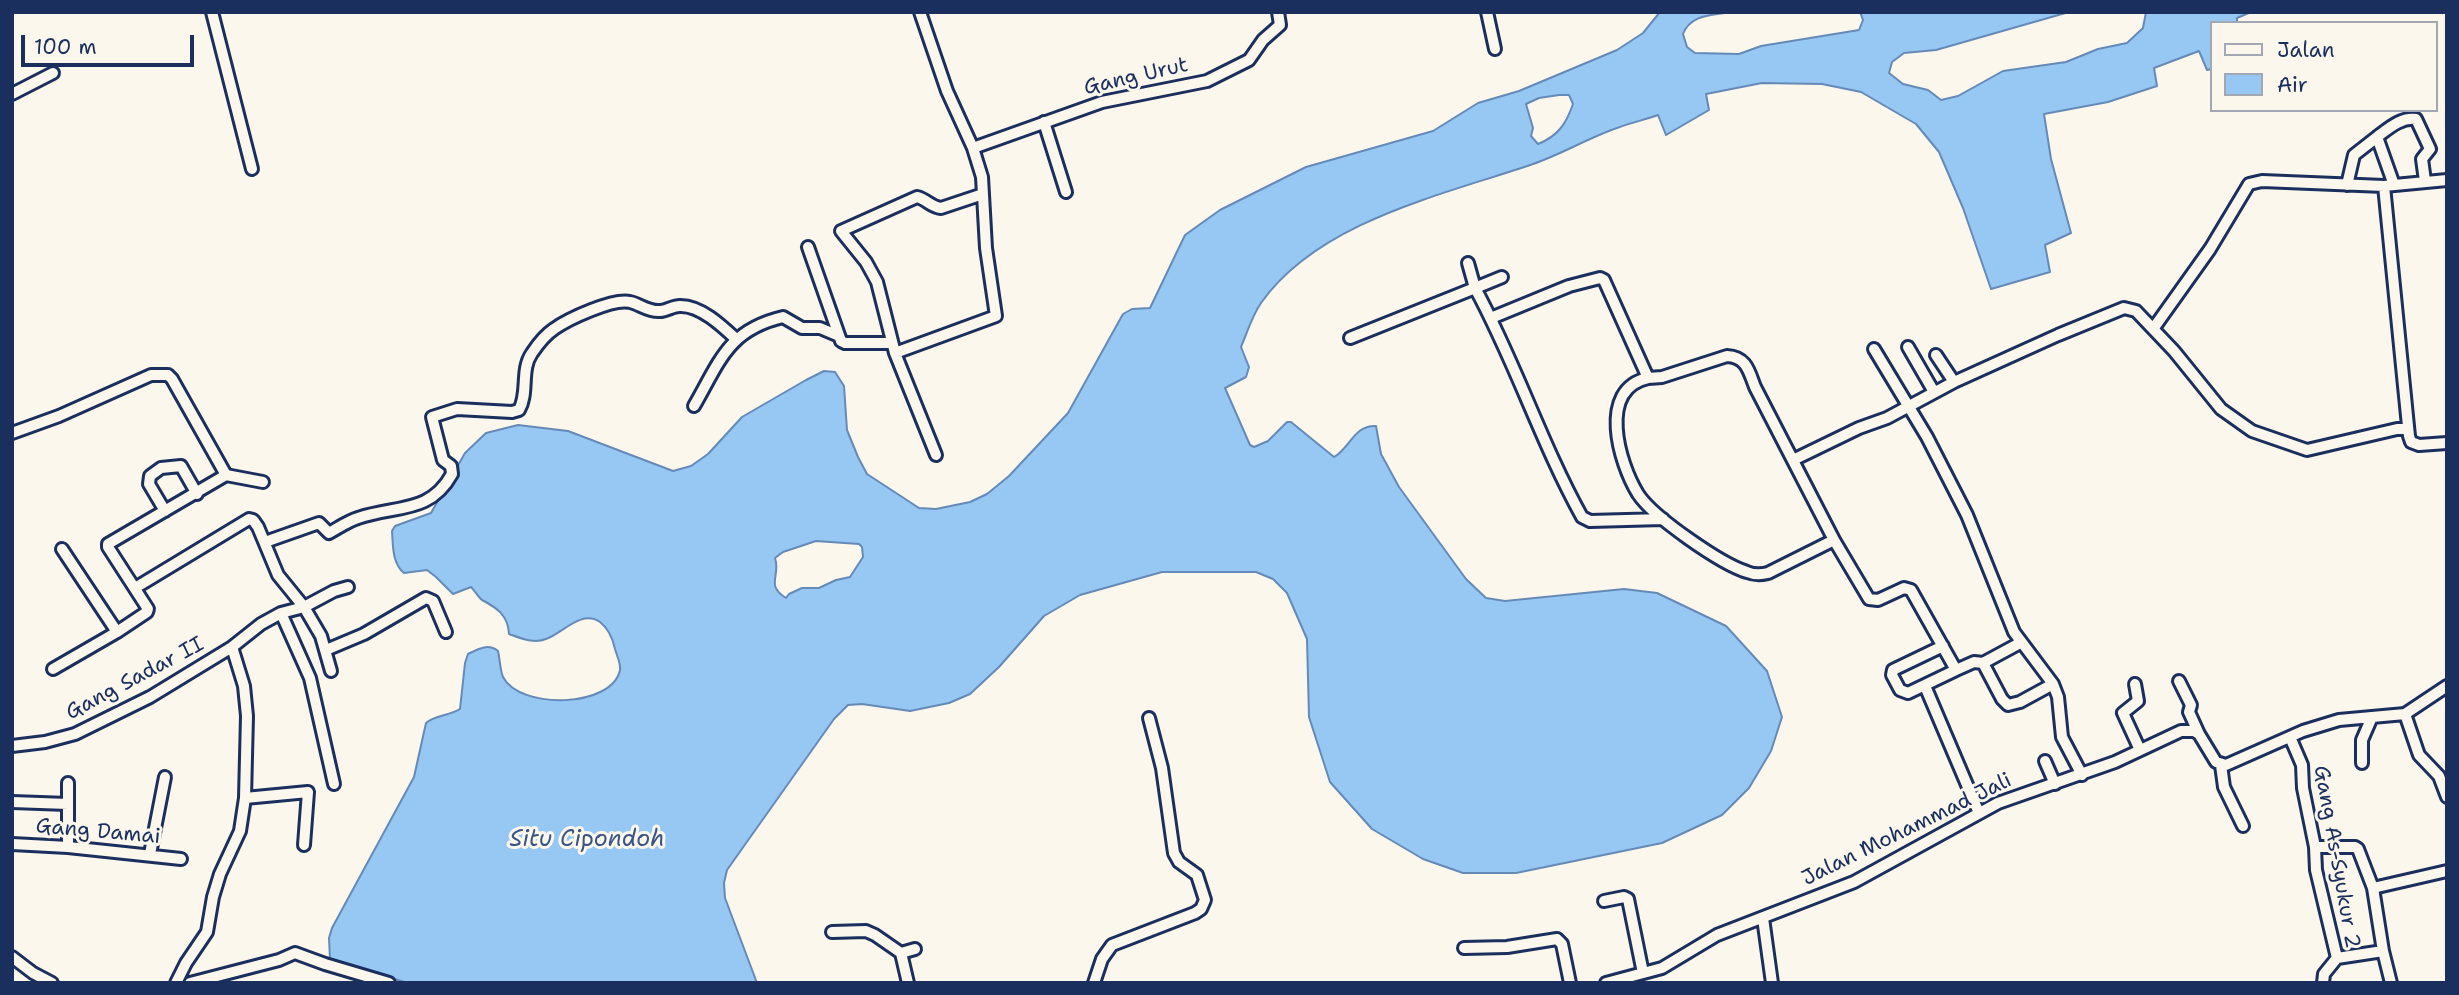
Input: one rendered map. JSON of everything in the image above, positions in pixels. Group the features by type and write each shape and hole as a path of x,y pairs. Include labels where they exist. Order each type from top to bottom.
{"street":[{"path":"212,12 252,169"},
{"path":"808,247 839,336 845,344 893,348 996,316 986,248 982,177 973,148 947,91 920,12"},
{"name":"Gang Urut","path":"973,148 1102,102 1198,84 1215,78 1254,55 1263,40 1280,25 1278,12"},
{"path":"1487,12 1495,49"},
{"path":"12,94 53,73"},
{"path":"2347,185 2354,155 2409,118 2416,119 2430,149 2422,159 2426,181"},
{"path":"1044,122 1066,192"},
{"path":"2377,137 2389,185 2408,429 2414,444 2447,443"},
{"path":"2153,329 2210,249 2249,184 2262,181 2389,185 2445,181 2447,193"},
{"path":"936,455 893,348 877,282 866,262 841,230 916,197 941,208 983,194"},
{"path":"1468,263 1475,288 1492,318 1549,450 1582,517 1590,521 1663,519"},
{"path":"1350,338 1502,276"},
{"path":"1492,318 1569,286 1600,278 1606,284 1648,378"},
{"path":"265,542 319,523 328,533 359,517 428,500 440,493 452,474 451,466 443,460 432,417 457,410 519,410 529,356 555,328 585,314 610,304 629,302 642,309 662,312 680,305 697,310 736,338"},
{"path":"1793,460 1908,408 1954,382 2124,308 2136,311 2221,409 2252,431 2307,450 2397,429 2408,429"},
{"path":"694,406 723,355 736,338 748,329 783,317 802,328 820,328 839,336"},
{"path":"1909,347 1934,392"},
{"path":"1874,349 1927,436 1967,515 2006,616 2020,643 2053,684 2058,697 2063,737 2082,775"},
{"path":"1936,355 1954,382"},
{"path":"1834,540 1768,573 1757,575 1729,565 1663,519 1639,495 1621,452 1616,427 1618,410 1627,388 1639,380 1662,377 1727,356 1738,356 1744,361 1834,540 1869,599 1878,600 1904,588 1911,590 1956,670"},
{"path":"12,433 60,416 151,375 168,375 226,475"},
{"path":"165,511 149,484 150,476 161,468 181,466 197,494"},
{"path":"53,669 147,612 148,609 108,545 226,475 263,482"},
{"path":"135,588 249,519 253,520 278,575 304,607 321,636 331,671"},
{"path":"62,549 117,632"},
{"name":"Gang Sadar II","path":"12,746 45,742 75,734 150,697 232,647 261,624 281,613 304,607 334,591 348,587"},
{"path":"326,650 364,634 426,598 433,601 446,632"},
{"path":"281,613 310,678 334,784"},
{"path":"1943,646 1893,670 1892,675 1903,693 1925,686 1975,662 1983,663 2020,643"},
{"path":"176,983 207,932 220,874 240,831 245,798 247,716 244,685 232,647"},
{"path":"1983,663 2008,705 2020,702 2053,684"},
{"path":"2179,681 2191,705 2189,712 2199,734 2212,757 2221,765 2224,787 2243,827"},
{"path":"2135,684 2138,701 2123,713 2140,750"},
{"path":"1925,686 1979,813"},
{"path":"2221,765 2231,764 2290,737 2339,720 2405,714 2447,686"},
{"path":"2405,714 2419,755 2439,776 2447,797"},
{"path":"2362,763 2362,740 2372,717"},
{"path":"1094,983 1102,959 1112,946 1195,913 1201,909 1205,900 1197,875 1179,862 1174,853 1162,768 1150,718"},
{"name":"Jalan Mohammad Jali","path":"1606,983 1672,964 1717,934 1865,877 2012,797 2082,775 2181,731 2194,731 2199,734"},
{"name":"Gang As-Syukur 2","path":"2290,737 2302,765 2316,870 2337,958 2325,974 2323,983"},
{"path":"2045,761 2055,784"},
{"path":"150,854 165,777"},
{"path":"68,783 68,847"},
{"path":"245,798 308,792 304,845"},
{"name":"Gang Damai","path":"12,802 68,804"},
{"name":"Gang Damai","path":"12,844 150,854 181,859"},
{"path":"2315,847 2358,849 2373,888 2391,983"},
{"path":"2373,888 2447,871"},
{"path":"1604,901 1624,897 1628,899 1643,973"},
{"path":"1763,918 1772,983"},
{"path":"832,932 866,931 876,935 901,953 908,983"},
{"path":"1464,948 1507,947 1557,939 1562,944 1570,983"},
{"path":"901,953 915,949"},
{"path":"2337,958 2383,951"},
{"path":"190,983 279,960 295,953 389,983"},
{"path":"12,957 52,983"}],"water":[{"name":"Situ Cipondoh","path":"1660,12 1729,12 1696,19 1683,34 1687,47 1695,53 1739,54 1761,46 1859,30 1863,20 1860,12 2069,12 1936,50 1904,53 1892,62 1889,73 1903,84 1928,90 1941,100 1958,96 2003,71 2066,62 2098,49 2127,43 2143,28 2146,12 2251,12 2237,18 2237,21 2210,21 2210,69 2207,70 2199,51 2154,68 2157,86 2108,102 2044,114 2051,159 2071,233 2045,245 2050,272 1991,289 1963,208 1939,152 1916,124 1861,92 1822,84 1762,83 1706,94 1709,110 1666,135 1658,115 1606,132 1533,164 1385,214 1315,251 1286,275 1261,303 1241,347 1249,367 1246,377 1225,388 1250,445 1254,447 1268,441 1287,422 1291,422 1334,457 1362,429 1376,426 1381,454 1399,487 1466,579 1486,598 1505,601 1624,589 1657,593 1726,626 1767,671 1782,717 1771,751 1749,788 1722,815 1662,843 1516,873 1463,873 1423,859 1372,829 1330,782 1309,717 1307,639 1287,593 1273,579 1256,572 1162,572 1080,595 1044,616 999,667 970,694 949,703 910,711 862,704 848,705 834,719 727,870 725,898 757,983 408,983 330,960 329,938 332,928 414,777 426,723 460,709 468,654 490,647 498,651 503,677 513,688 545,699 584,698 601,692 613,683 620,670 611,638 600,622 586,618 546,639 522,639 509,634 501,613 481,599 471,587 453,594 427,570 404,573 397,564 392,531 395,526 431,513 465,453 486,433 518,425 568,431 673,471 691,466 708,454 742,417 824,371 835,372 844,386 847,430 867,474 919,508 936,509 970,502 987,494 1009,476 1068,413 1123,314 1132,309 1150,308 1185,235 1220,210 1306,167 1433,131 1478,103 1519,91 1617,50 1643,33","holes":["1569,95 1573,104 1564,123 1556,133 1538,144 1531,136 1533,128 1526,104 1539,98","816,541 859,544 863,557 850,577 819,588 802,588 786,598 776,589 775,558 783,552"]}]}
